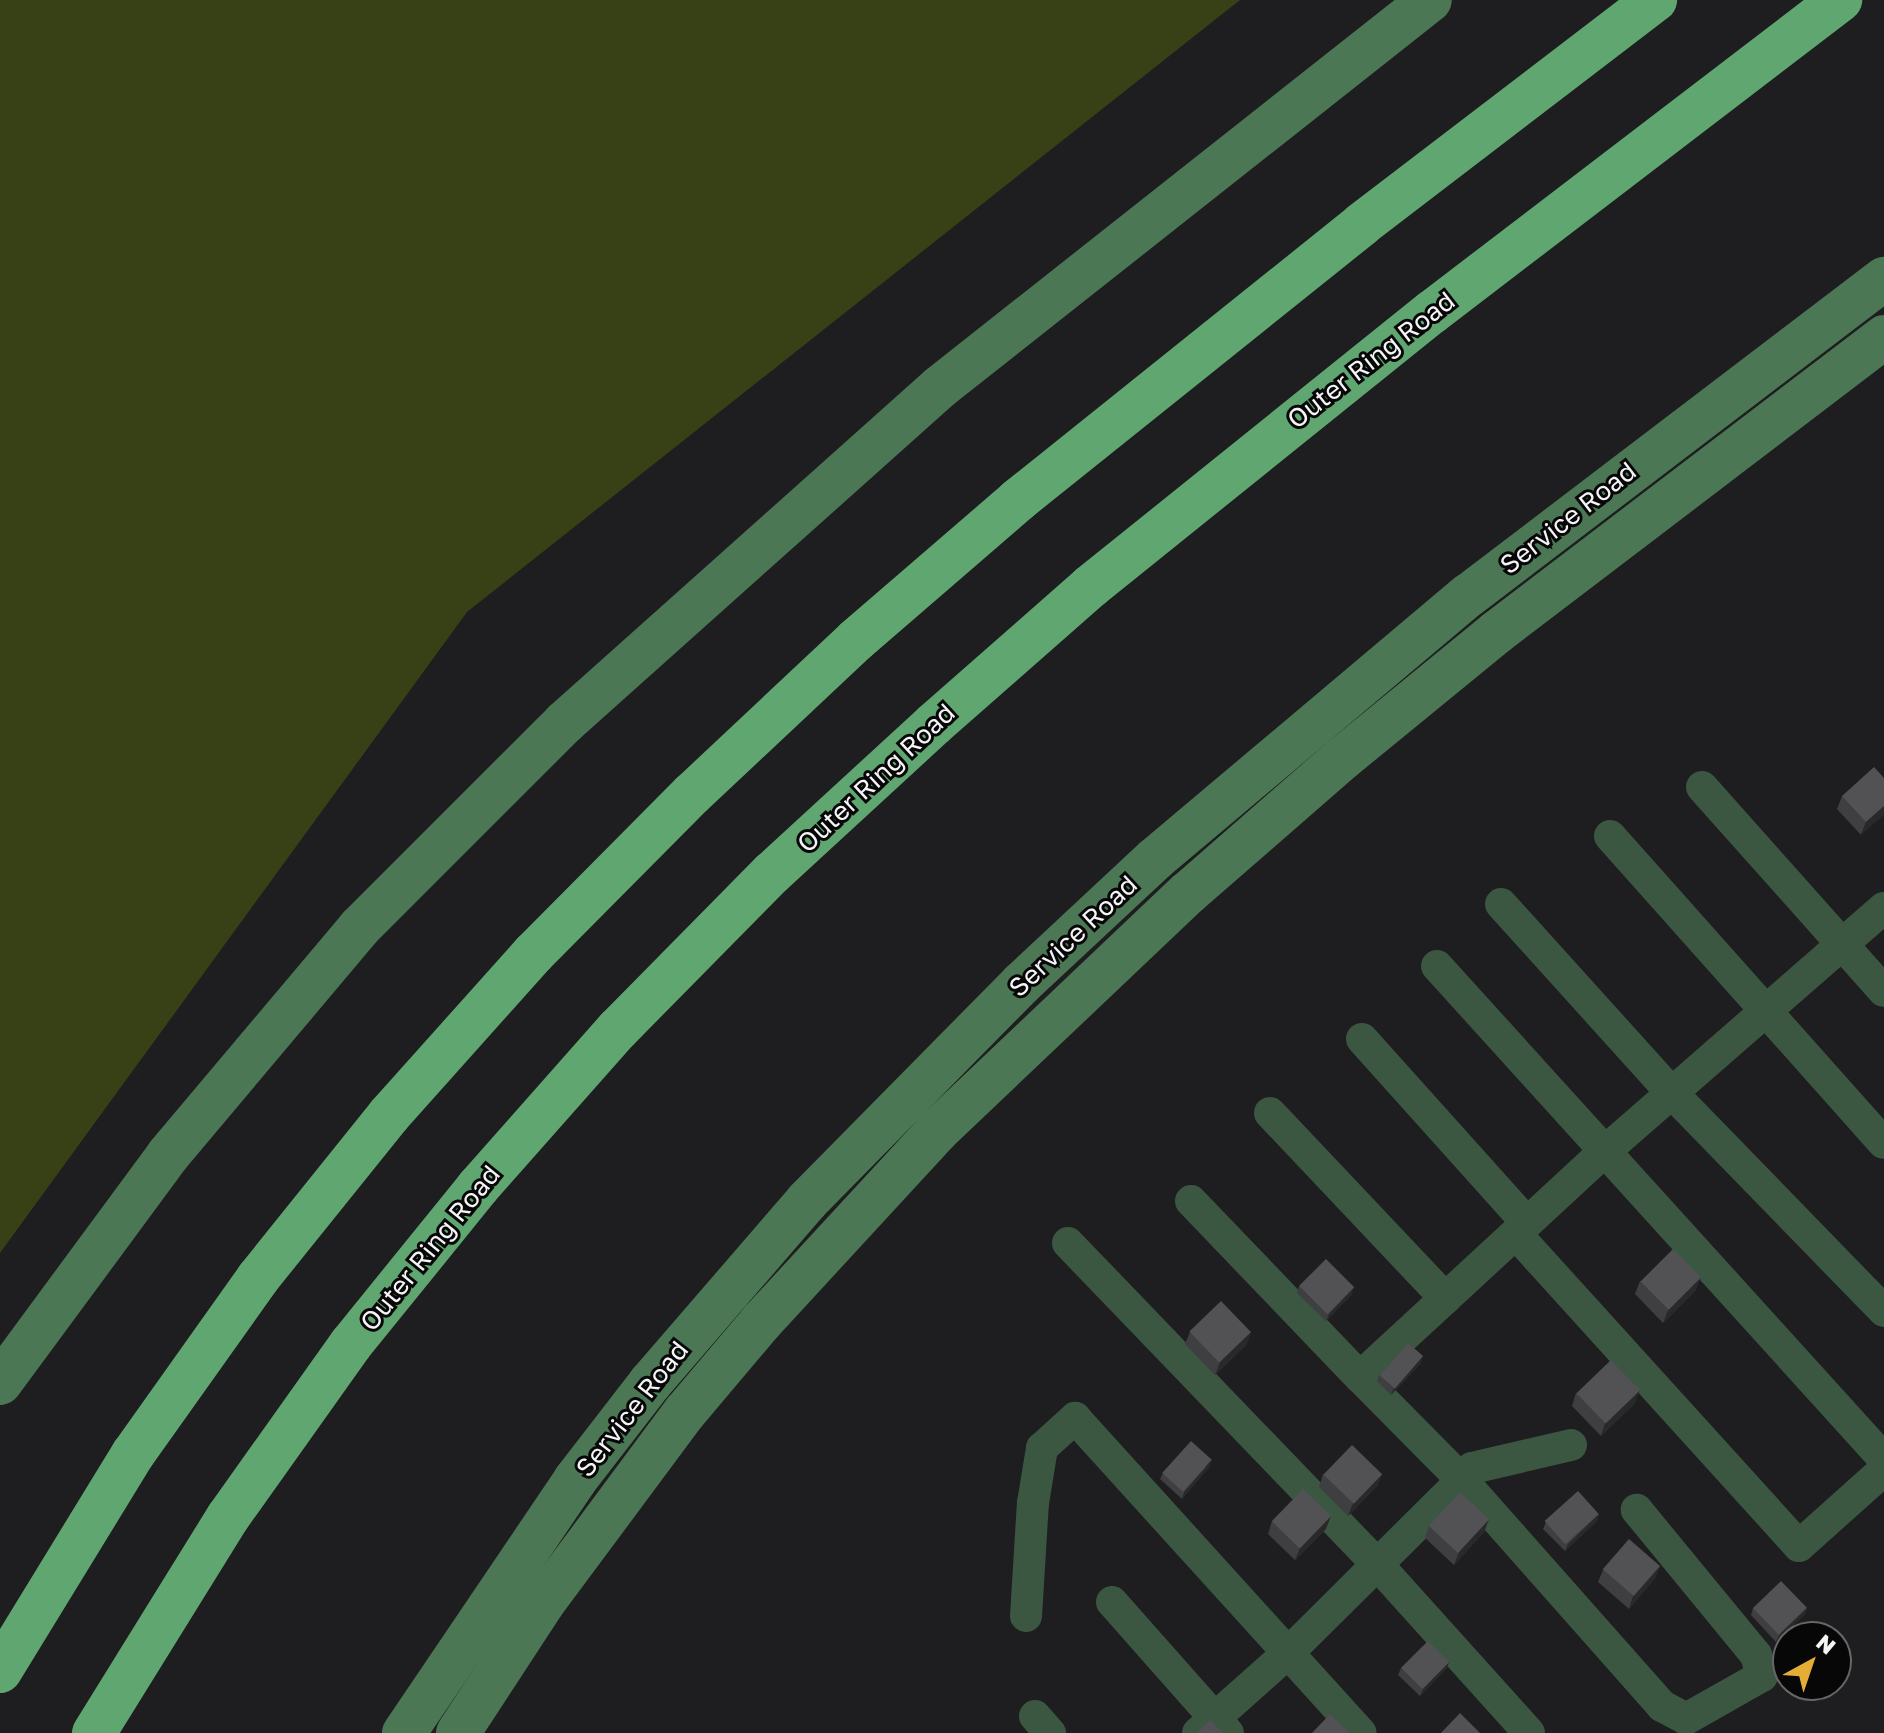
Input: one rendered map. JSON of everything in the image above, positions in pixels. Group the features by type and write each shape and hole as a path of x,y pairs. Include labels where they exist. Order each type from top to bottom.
{"highway":[{"path":"0,1671 133,1454 258,1278 389,1115 534,953 714,773 856,640 1018,500 1326,252 1655,0"},
{"name":"Outer Ring Road","path":"94,1733 228,1517 351,1344 478,1187 618,1029 772,873 934,724 1102,577 1432,312 1840,0"}],"main road":[{"path":"0,1383 168,1155 359,928 564,723 940,387 1430,0"},
{"name":"Service Road","path":"404,1733 575,1480 650,1383 777,1235 903,1100 1155,859 1314,723 1469,595 1884,279"},
{"name":"Service Road","path":"458,1733 552,1591 685,1412 841,1234 990,1079 1188,893 1343,758 1497,632 1884,337"}],"street":[{"path":"1702,787 1884,991"},
{"path":"1610,836 1884,1143"},
{"path":"1501,904 1672,1093 1884,1311"},
{"path":"1360,1377 1604,1152 1884,908"},
{"path":"1437,966 1884,1459"},
{"path":"1362,1039 1521,1228 1799,1546 1884,1470"},
{"path":"1270,1113 1445,1298"},
{"path":"1191,1201 1462,1480 1662,1706 1686,1719 1762,1676 1756,1655 1637,1510"},
{"path":"1068,1243 1377,1564 1529,1733"},
{"path":"1026,1616 1033,1503 1042,1448 1075,1418 1361,1733"},
{"path":"1112,1602 1214,1728 1472,1468 1571,1445"}],"green space":[{"path":"0,0 1240,0 467,612 0,1253"}],"building":[{"path":"1874,767 1884,778 1884,806 1866,822 1842,796"},
{"path":"1673,1249 1701,1277 1669,1310 1640,1282"},
{"path":"1326,1259 1354,1287 1327,1314 1299,1286"},
{"path":"1221,1301 1251,1332 1219,1362 1189,1332"},
{"path":"1408,1343 1423,1356 1395,1389 1380,1375"},
{"path":"1611,1360 1640,1390 1606,1424 1576,1393"},
{"path":"1191,1441 1212,1460 1183,1492 1162,1473"},
{"path":"1352,1445 1382,1474 1354,1504 1324,1474"},
{"path":"1303,1489 1331,1516 1300,1548 1272,1521"},
{"path":"1578,1491 1599,1514 1565,1544 1545,1521"},
{"path":"1460,1492 1489,1519 1458,1553 1429,1526"},
{"path":"1629,1539 1660,1566 1634,1596 1603,1569"},
{"path":"1781,1581 1807,1608 1793,1621 1772,1621 1772,1628 1753,1608"},
{"path":"1428,1641 1449,1662 1422,1689 1401,1668"},
{"path":"1460,1713 1480,1733 1441,1733"},
{"path":"1330,1714 1350,1733 1312,1733"},
{"path":"1210,1720 1224,1733 1197,1733"}]}
